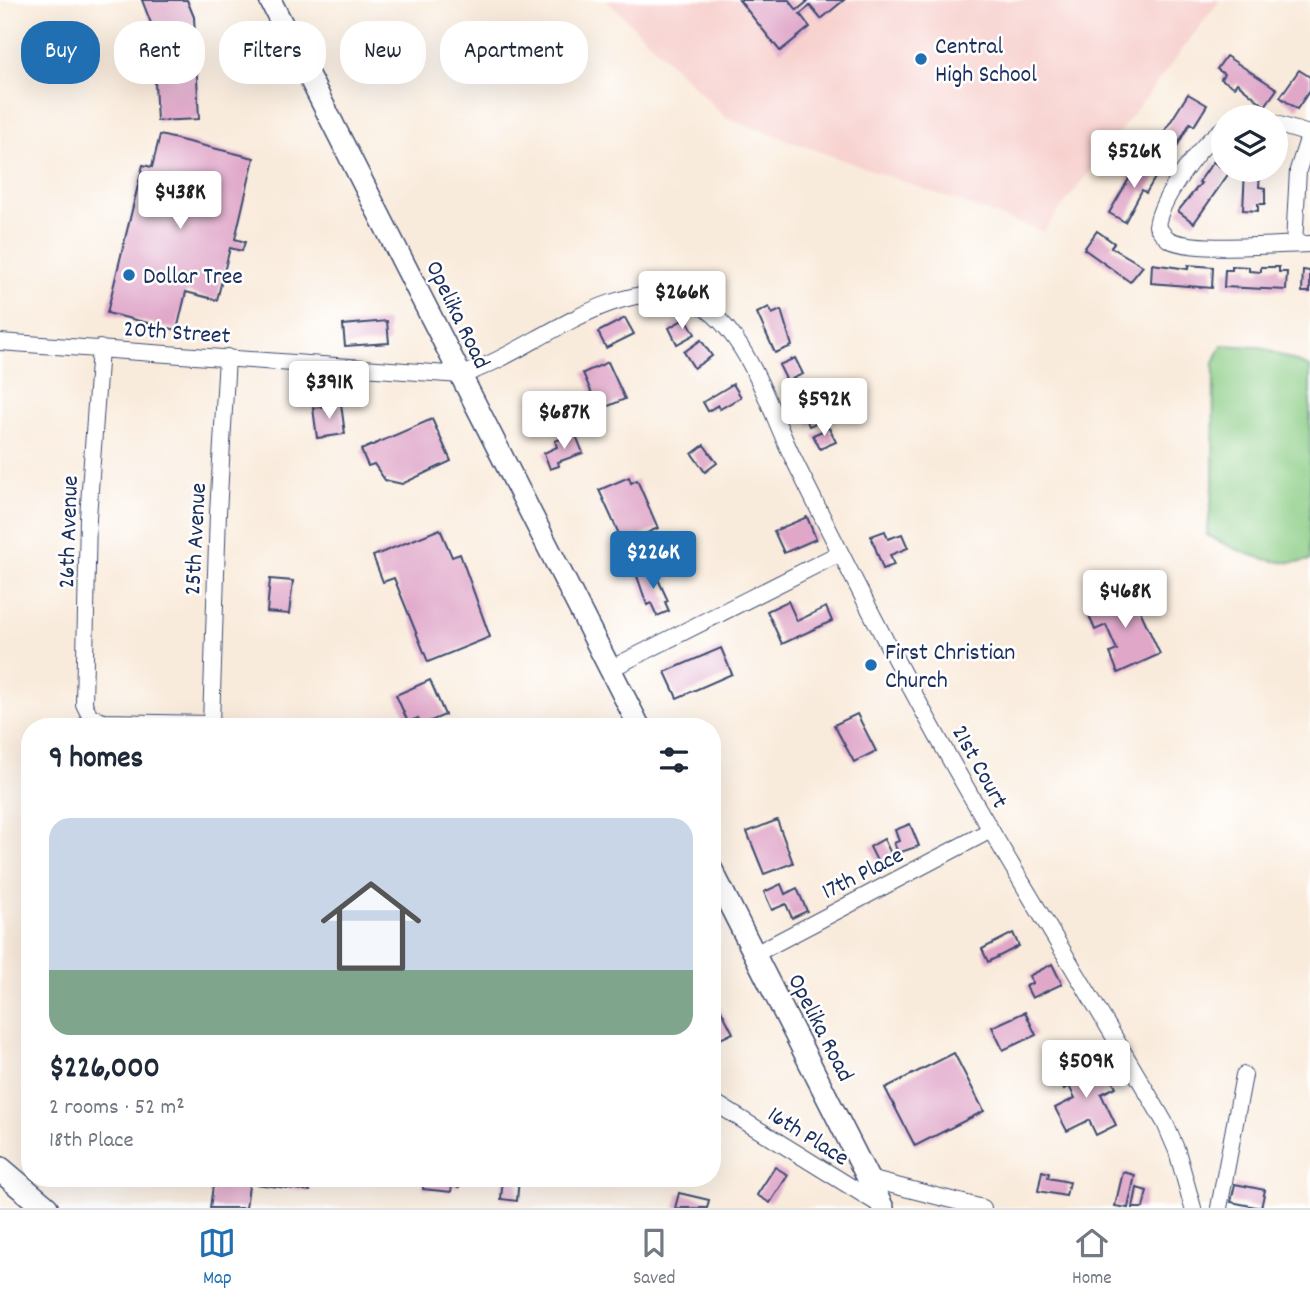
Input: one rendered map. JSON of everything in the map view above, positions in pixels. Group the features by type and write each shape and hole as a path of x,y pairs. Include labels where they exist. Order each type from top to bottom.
{"highway":[{"path":"0,1169 21,1187"},
{"path":"21,1187 46,1208"}],"main road":[{"name":"Opelika Road","path":"270,0 635,718"},
{"name":"Opelika Road","path":"721,888 882,1207"}],"street":[{"path":"1211,142 1159,212 1157,226 1168,239 1183,243 1302,244 1298,170 1310,133 1288,127"},
{"name":"20th Street","path":"0,342 461,374 485,368 610,303 653,293 669,294"},
{"name":"21st Court","path":"669,294 697,302 731,331 840,553 991,830 1165,1123 1177,1151 1193,1208"},
{"name":"26th Avenue","path":"94,718 90,716 83,690 88,518 100,348"},
{"name":"25th Avenue","path":"212,718 218,513 227,357"},
{"path":"610,669 840,553"},
{"name":"17th Place","path":"755,954 991,830"},
{"path":"1219,1208 1244,1075"},
{"name":"16th Place","path":"721,1107 882,1207"},
{"path":"869,1179 983,1208"}],"shaded area":[{"name":"Central High School","path":"607,0 1220,0 1043,232 726,118"}],"green space":[{"path":"1222,345 1260,347 1310,367 1310,560 1283,562 1257,557 1207,535 1213,487 1214,362"}],"building":[{"path":"142,0 187,0 194,21 150,21"},
{"path":"739,0 789,0 797,10 807,2 805,0 844,0 821,19 810,6 800,14 810,27 780,51"},
{"path":"1226,56 1277,89 1264,105 1237,83 1234,87 1221,79 1224,74 1217,69"},
{"path":"1299,70 1310,77 1310,90 1297,109 1280,97"},
{"path":"155,84 197,84 199,119 157,121"},
{"path":"1188,94 1207,105 1194,126 1190,123 1172,155 1156,145"},
{"path":"160,135 254,158 235,239 245,242 242,251 230,248 217,300 186,292 177,330 107,313 143,165 152,167"},
{"path":"1140,160 1159,171 1146,193 1142,190 1125,222 1109,213"},
{"path":"1211,165 1211,182 1223,182 1194,223 1178,211 1201,183 1199,182"},
{"path":"1244,182 1259,182 1259,187 1265,188 1265,204 1258,204 1258,211 1243,210"},
{"path":"1097,231 1114,243 1111,247 1143,266 1130,282 1084,249"},
{"path":"1152,264 1188,269 1188,265 1213,267 1212,288 1151,283"},
{"path":"1232,266 1249,267 1249,271 1261,272 1261,267 1279,267 1279,272 1287,272 1286,290 1224,287 1225,270 1232,270"},
{"path":"1303,270 1310,271 1310,292 1302,292"},
{"path":"769,307 772,314 781,310 792,346 775,353 757,313"},
{"path":"625,318 634,334 606,348 598,332"},
{"path":"686,318 695,334 677,344 669,328"},
{"path":"387,321 389,343 345,346 343,325"},
{"path":"701,340 712,356 694,368 684,352"},
{"path":"795,358 803,374 787,381 779,365"},
{"path":"608,362 625,399 599,410 583,373"},
{"path":"807,381 815,395 800,403 792,389"},
{"path":"733,384 741,397 720,409 718,405 708,411 703,402"},
{"path":"341,404 345,434 317,438 313,408"},
{"path":"820,404 826,419 809,426 803,411"},
{"path":"432,419 451,461 402,484 385,480 374,464 368,466 361,450"},
{"path":"829,428 836,442 820,449 813,435"},
{"path":"575,433 583,453 558,462 559,466 550,469 544,453 557,447 555,441"},
{"path":"704,445 717,463 705,472 692,454"},
{"path":"629,477 631,483 637,480 658,528 634,539 639,550 628,554 599,490"},
{"path":"807,517 816,539 784,553 774,531"},
{"path":"440,529 452,557 460,554 490,637 428,662 394,578 383,582 373,556"},
{"path":"885,531 888,539 902,534 908,548 890,555 894,565 883,569 871,536"},
{"path":"652,566 668,601 665,602 669,611 657,616 651,603 647,605 636,573"},
{"path":"270,579 293,581 289,614 267,612"},
{"path":"1130,589 1160,654 1118,673 1110,653 1117,650 1106,625 1095,630 1086,608"},
{"path":"788,601 797,621 826,607 832,621 782,644 767,611"},
{"path":"721,648 732,674 677,698 665,672"},
{"path":"430,680 445,715 438,718 406,718 396,695"},
{"path":"857,714 876,751 854,762 834,725"},
{"path":"777,820 793,863 764,874 747,832"},
{"path":"910,824 919,846 898,853 894,843 899,841 895,830"},
{"path":"884,839 895,862 881,869 870,847"},
{"path":"781,884 785,894 797,888 807,911 792,918 786,904 772,910 764,892"},
{"path":"1013,933 1019,946 988,962 982,949"},
{"path":"1052,964 1062,984 1032,998 1026,986 1033,983 1029,976"},
{"path":"721,1010 733,1033 721,1039"},
{"path":"1025,1012 1036,1035 1003,1050 992,1027"},
{"path":"954,1053 984,1111 915,1146 885,1088"},
{"path":"1083,1064 1090,1078 1107,1070 1116,1087 1101,1094 1116,1125 1096,1135 1089,1120 1067,1131 1055,1108 1075,1098 1069,1086 1064,1089 1058,1077"},
{"path":"775,1167 788,1175 770,1203 757,1195"},
{"path":"1042,1171 1049,1173 1048,1178 1069,1182 1066,1196 1038,1191"},
{"path":"1123,1172 1135,1175 1128,1208 1115,1206"},
{"path":"1235,1184 1265,1190 1261,1208 1231,1202"},
{"path":"213,1187 249,1187 246,1208 210,1208"},
{"path":"278,1187 311,1187 310,1191"},
{"path":"423,1187 452,1187 451,1192"},
{"path":"502,1187 518,1187 517,1201 501,1199"},
{"path":"1137,1188 1147,1191 1143,1208 1133,1208"},
{"path":"679,1193 709,1200 707,1208 675,1208"}],"place":[{"name":"Central High School","path":"921,59"},
{"name":"Dollar Tree","path":"129,275"},
{"name":"First Christian Church","path":"871,665"}]}
